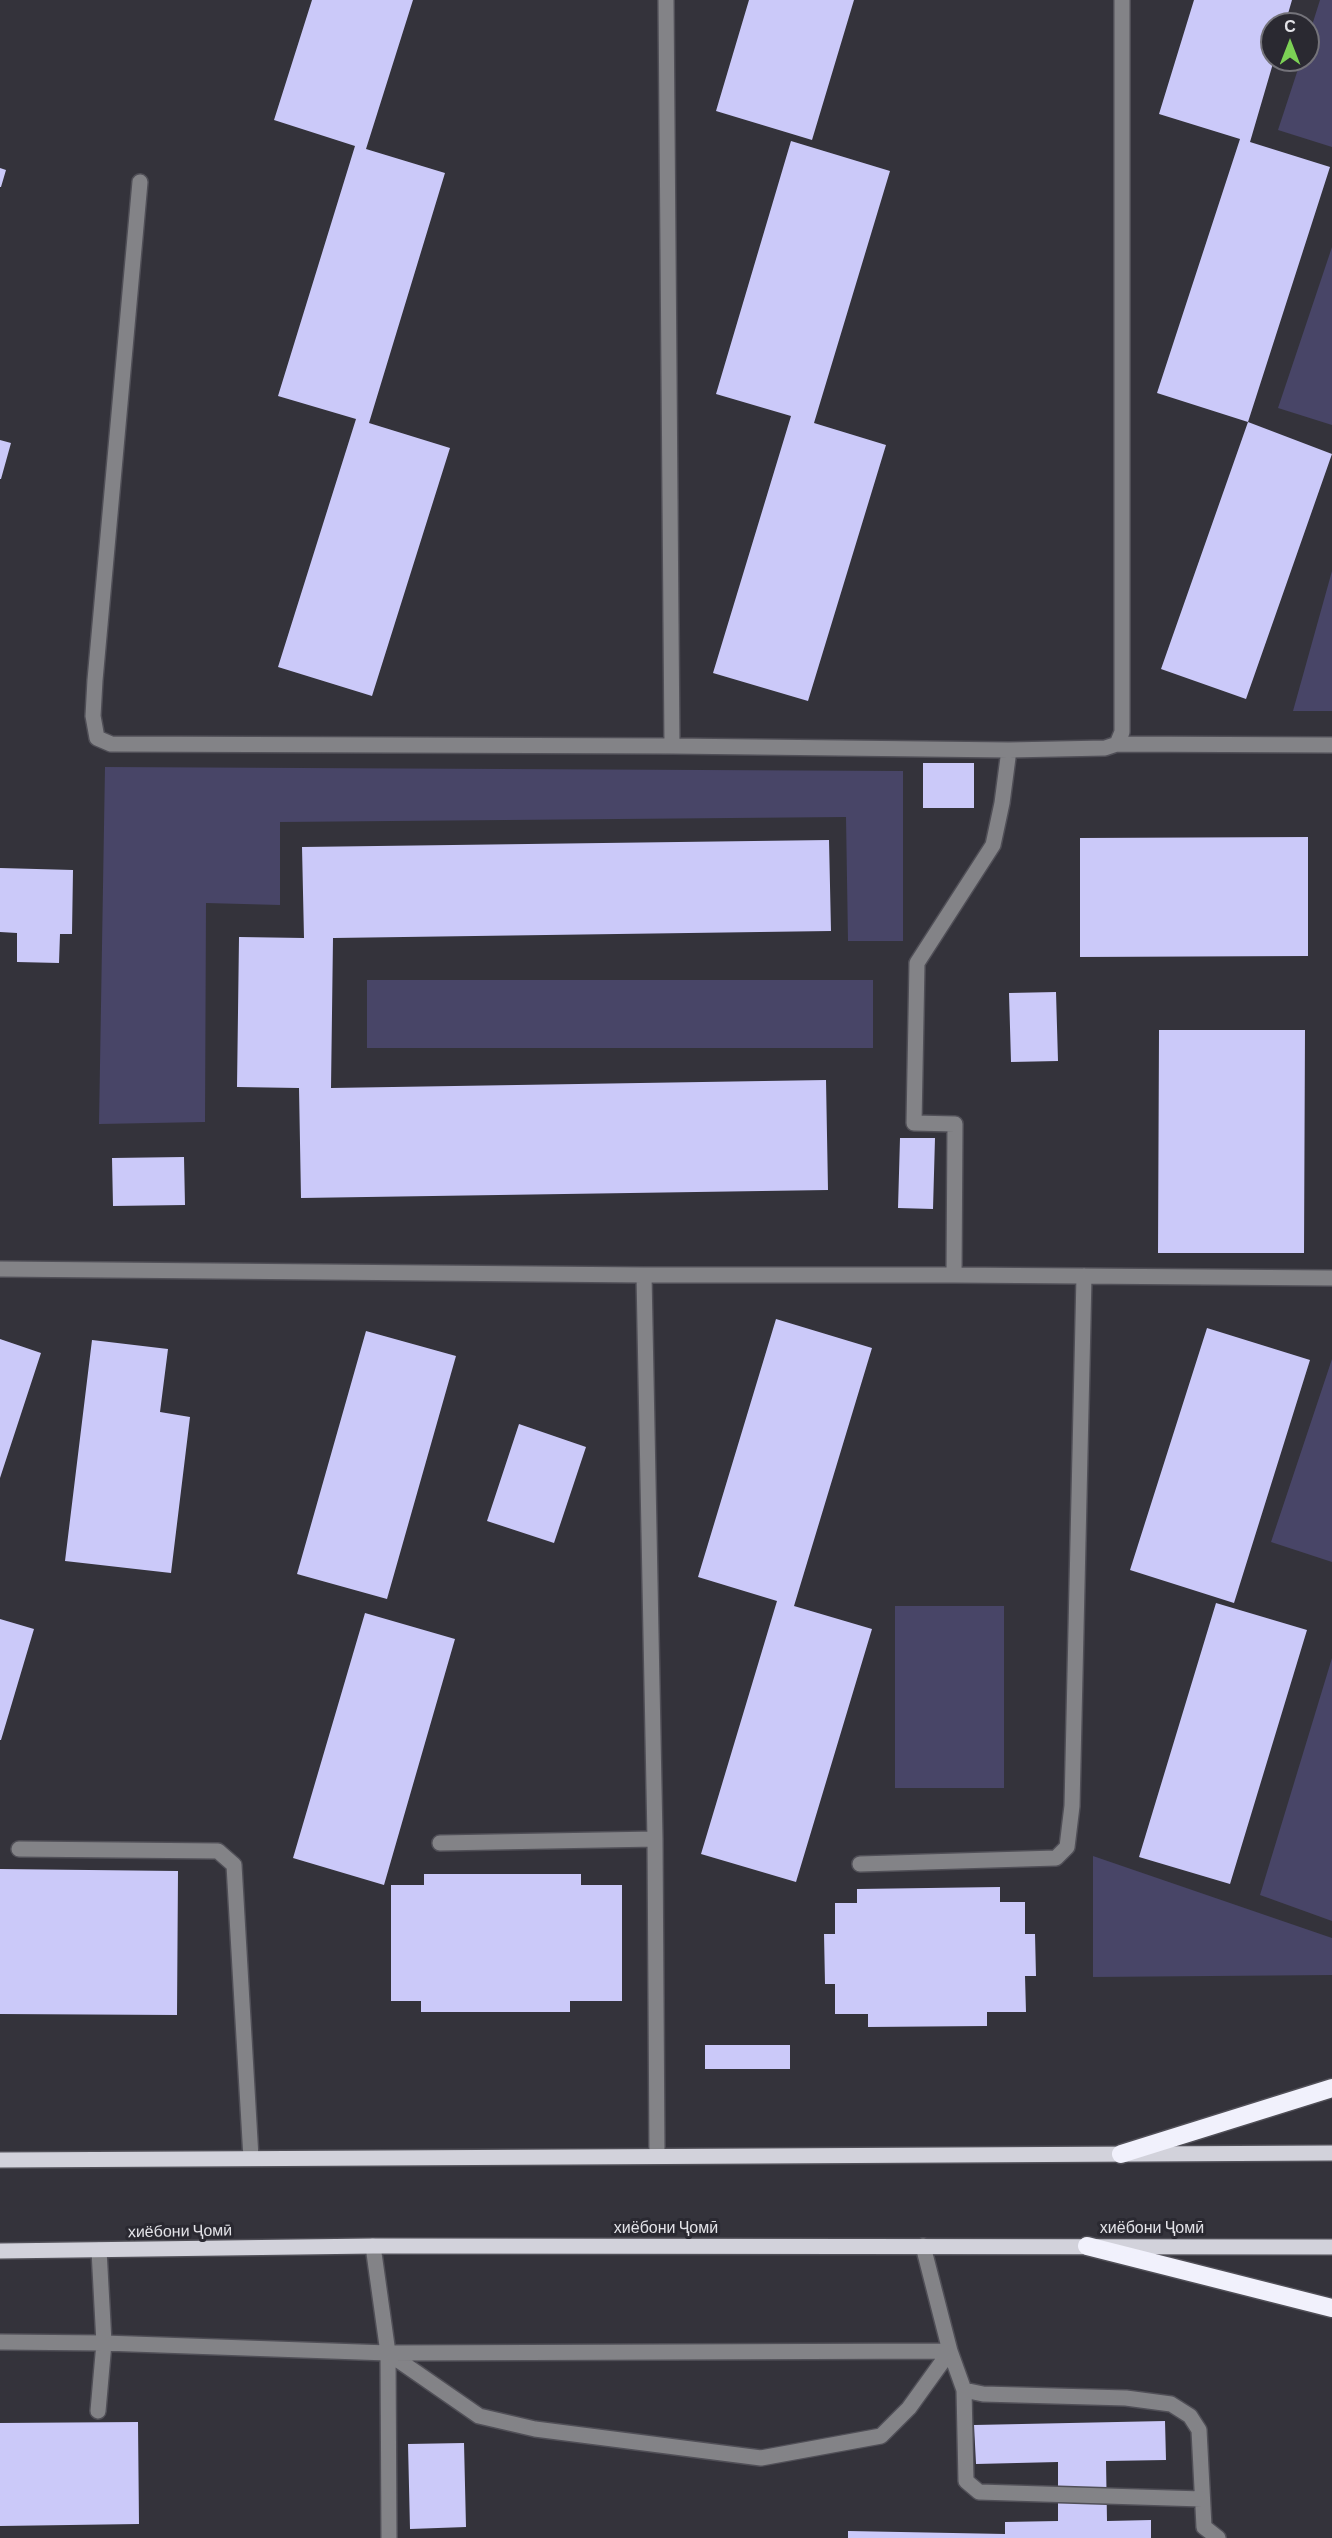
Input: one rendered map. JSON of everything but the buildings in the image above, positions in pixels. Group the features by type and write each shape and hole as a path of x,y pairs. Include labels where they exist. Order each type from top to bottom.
{"highway":[{"path":"1121,2154 1332,2088"},
{"path":"1087,2246 1332,2308"}],"main road":[{"path":"0,2160 1332,2153"},
{"name":"хиёбони Ҷомӣ","path":"0,2251 373,2246 1332,2247"}],"street":[{"path":"666,0 672,746"},
{"path":"1117,744 1122,732 1122,0"},
{"path":"141,182 95,680 93,716 98,738 111,744 1009,750 1105,748 1117,744 1332,745"},
{"path":"954,1275 955,1124 914,1123 917,963 993,845 1009,750"},
{"path":"0,1269 1332,1278"},
{"path":"644,1275 655,1839 657,2156"},
{"path":"860,1864 1056,1858 1067,1846 1072,1806 1084,1276"},
{"path":"440,1843 655,1839"},
{"path":"19,1849 218,1851 234,1865 251,2158"},
{"path":"373,2246 388,2353 389,2538"},
{"path":"922,2246 950,2351 964,2390 966,2481 979,2492 1202,2499"},
{"path":"98,2411 104,2343 99,2250"},
{"path":"0,2342 104,2343 388,2353 950,2351"},
{"path":"388,2353 479,2416 535,2429 761,2458 881,2436 909,2408 950,2351"},
{"path":"964,2390 983,2394 1126,2398 1171,2404 1190,2416 1199,2430 1204,2527 1218,2538"}],"shaded area":[{"path":"1320,0 1332,0 1332,147 1278,130 1297,72 1320,72 1320,12 1316,12"},
{"path":"1332,247 1332,425 1278,408"},
{"path":"1332,571 1332,711 1293,711"},
{"path":"105,767 903,771 903,941 848,941 846,817 280,822 280,905 206,903 205,1122 99,1124"},
{"path":"367,980 873,980 873,1048 367,1048"},
{"path":"1332,1359 1332,1562 1271,1542"},
{"path":"895,1606 1004,1606 1004,1788 895,1788"},
{"path":"1332,1658 1332,1921 1260,1895"},
{"path":"1093,1856 1332,1938 1332,1975 1093,1977"}]}
